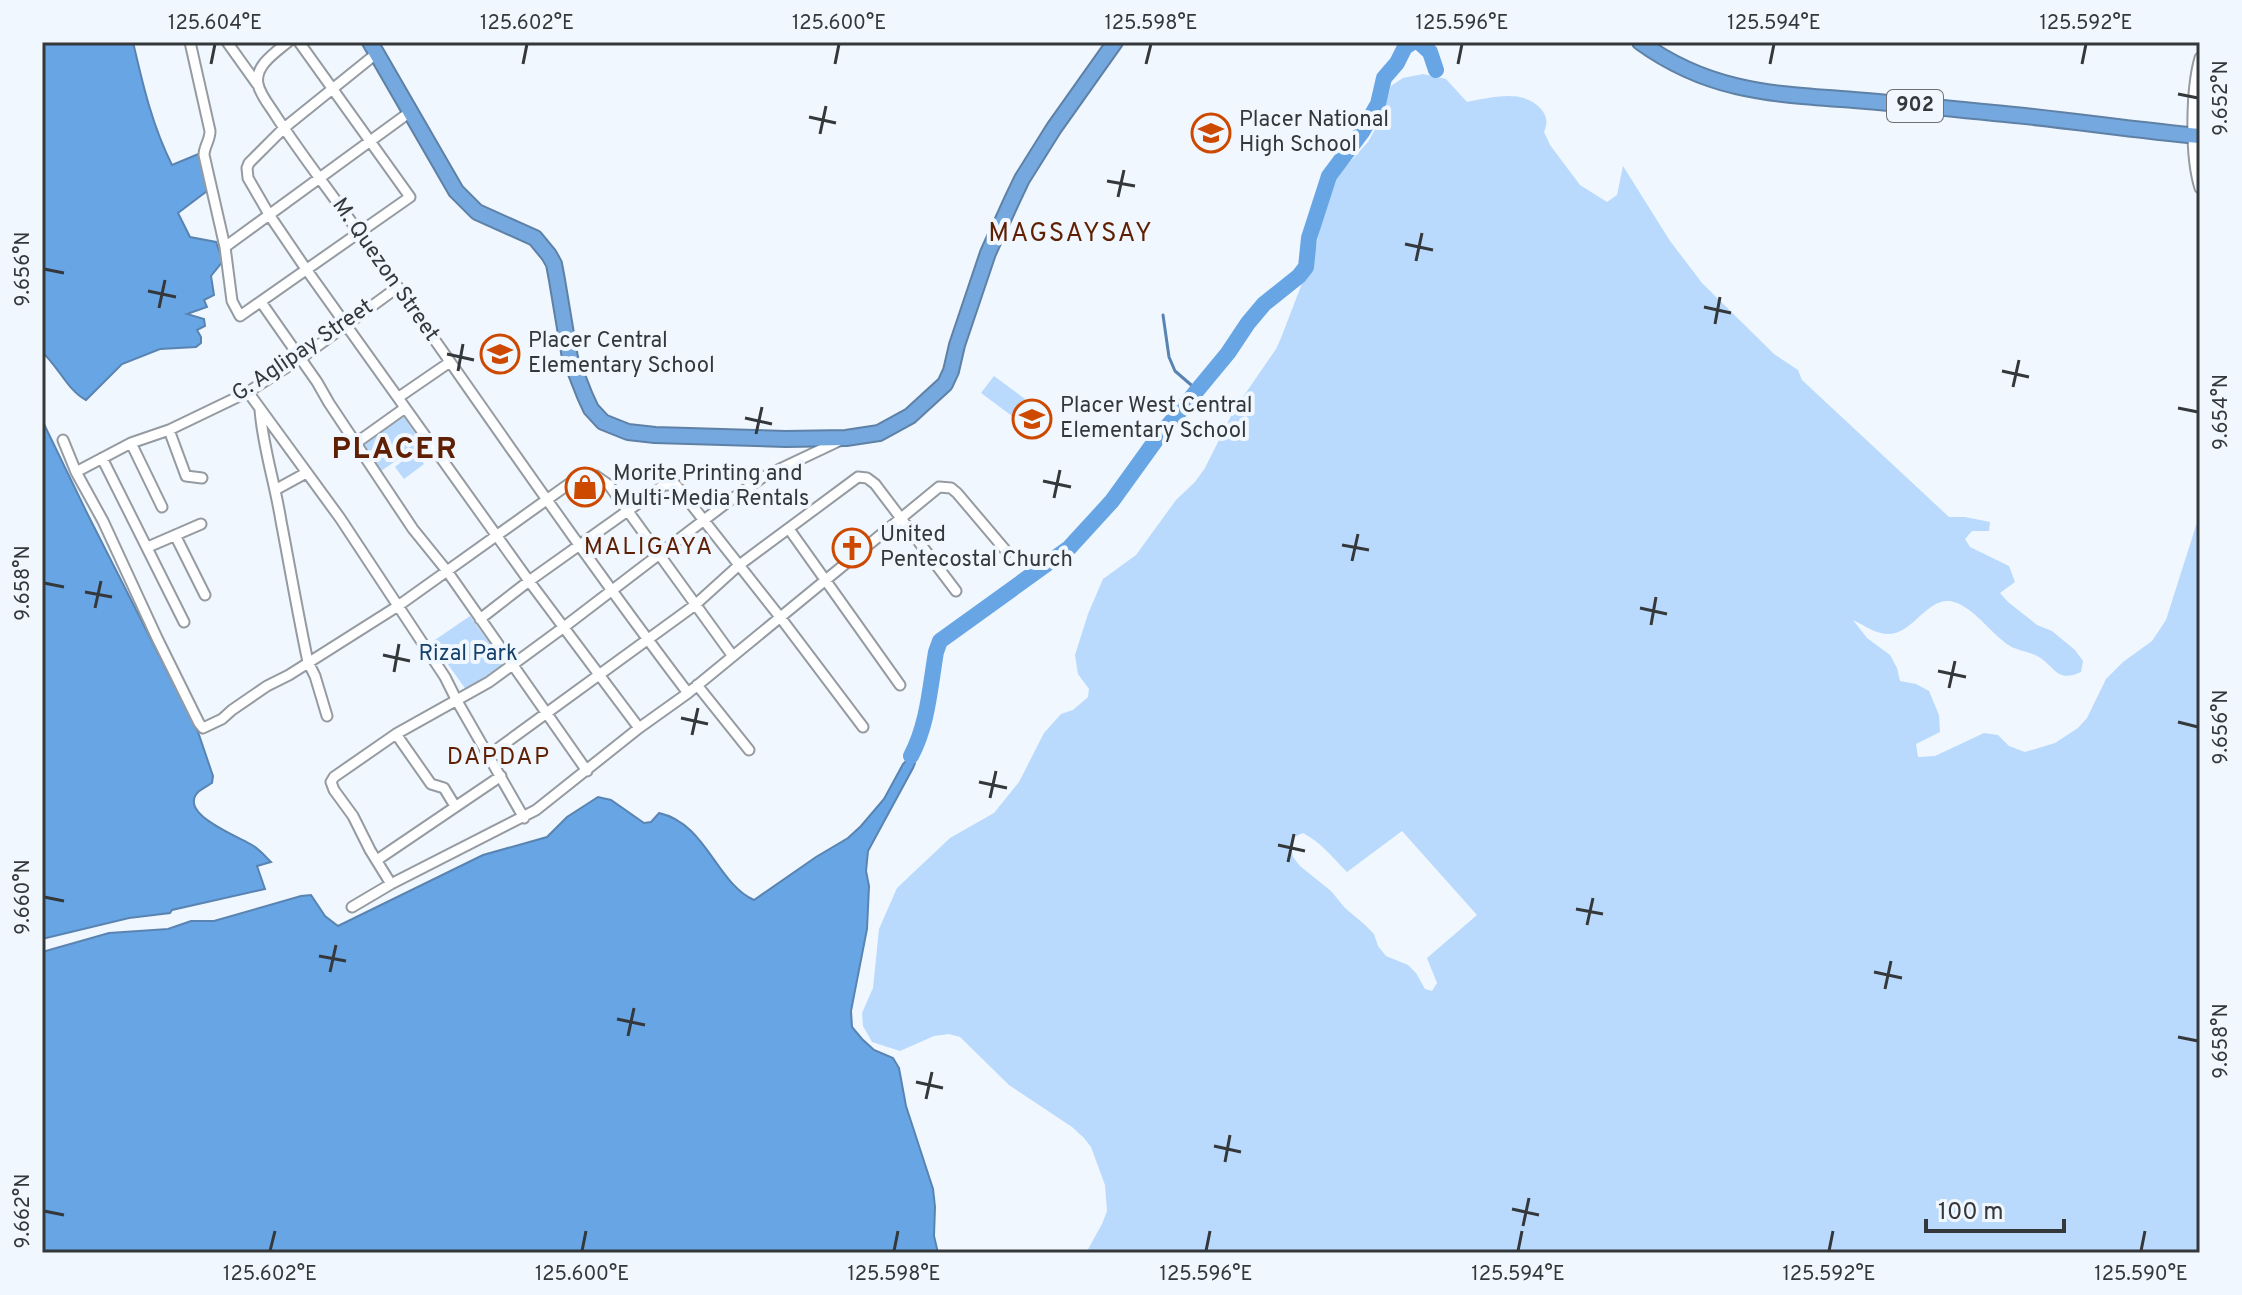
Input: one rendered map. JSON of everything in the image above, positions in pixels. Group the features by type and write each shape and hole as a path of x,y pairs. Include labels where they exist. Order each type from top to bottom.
{"highway":[{"path":"374,48 452,185 467,204 477,212 535,238 549,255 554,264 570,358 591,409 603,422 628,432 655,435 786,439 846,438 879,433 921,408 945,384 988,253 1022,179 1115,42"},
{"name":"902","path":"1640,42 1680,67 1739,88 2197,135"}],"street":[{"path":"190,42 210,131 204,155 225,247 232,301 240,316 410,197 299,42"},
{"name":"M. Quezon Street","path":"227,42 284,128 611,591 688,693"},
{"path":"257,84 263,64 288,42"},
{"path":"374,48 334,89 284,128 255,156 247,168 248,178 306,269 529,581 639,728"},
{"path":"2200,59 2195,77 2197,135 2193,157 2200,188"},
{"path":"225,247 410,112"},
{"name":"G. Aglipay Street","path":"76,472 131,443 169,430 248,392 301,358 398,287"},
{"path":"261,302 413,529 514,664 587,771"},
{"path":"399,397 450,362"},
{"path":"248,392 340,518 445,677 524,818"},
{"path":"356,443 405,408"},
{"path":"260,410 262,437 308,662 327,716"},
{"path":"169,430 186,476 202,478"},
{"path":"391,884 353,816 334,790 331,782 334,777 396,734 457,701 514,664 763,477 846,438"},
{"path":"63,440 201,726 208,727 222,719 248,698 398,606 580,476 596,476 609,485 732,655"},
{"path":"131,443 162,507"},
{"path":"102,458 184,622"},
{"path":"275,490 306,473"},
{"path":"489,755 695,605 738,566 855,479 862,477 875,484 956,591"},
{"path":"480,619 664,485 676,485 863,727"},
{"path":"352,907 391,884 524,818 562,792 939,487 951,488 1007,552"},
{"path":"148,547 201,524"},
{"path":"789,529 900,685"},
{"path":"175,535 205,595"},
{"path":"697,685 749,750"},
{"path":"396,734 431,784 444,788 455,806"},
{"path":"377,860 501,776"}],"green space":[{"path":"1423,74 1446,79 1467,102 1506,96 1525,98 1534,103 1546,117 1544,132 1550,145 1580,185 1607,202 1617,195 1623,166 1670,241 1702,283 1774,354 1798,370 1802,380 1949,517 1990,522 1989,531 1972,531 1965,539 1970,547 2009,566 2015,582 2000,593 2037,625 2052,631 2075,650 2083,661 2081,672 2067,676 2057,673 2039,657 2010,646 1957,603 1937,603 1911,624 1892,634 1877,632 1853,620 1867,638 1890,655 1900,681 1929,691 1939,715 1940,732 1916,744 1918,757 1935,756 1984,733 1998,735 2009,746 2025,752 2055,743 2078,728 2087,718 2106,679 2152,641 2166,620 2200,513 2200,1253 1086,1253 1107,1211 1105,1185 1091,1147 1084,1138 1009,1085 960,1037 949,1034 934,1036 900,1051 872,1042 863,1026 862,1013 873,988 879,929 897,888 950,838 994,813 1019,782 1044,733 1061,714 1073,710 1088,697 1089,689 1078,674 1075,655 1103,579 1136,555 1176,500 1205,468 1234,410 1281,338 1316,247 1328,190 1368,142 1382,117 1391,86 1403,78","holes":["1402,831 1477,915 1427,958 1437,983 1432,991 1425,989 1408,965 1386,956 1374,934 1331,891 1300,866 1293,857 1292,838 1303,833 1310,837 1347,872"]},
{"path":"994,376 1025,399 1012,416 981,393"},
{"path":"403,416 422,443 381,471 362,443"},
{"path":"415,451 424,464 404,479 395,467"},
{"name":"Rizal Park","path":"470,616 505,665 467,691 432,642"}],"water":[{"path":"42,42 133,42 144,89 172,165 201,153 207,191 178,213 190,237 216,242 223,261 211,276 214,295 204,300 207,307 187,314 204,319 205,326 197,330 201,343 196,347 160,349 122,364 86,400 74,391 42,352"},
{"path":"42,420 198,732 213,776 212,783 196,794 195,807 207,820 255,847 271,862 257,866 265,889 172,910 170,913 129,918 42,939"},
{"path":"911,756 915,763 913,768 868,851 867,929 851,1011 852,1027 862,1039 874,1050 893,1058 899,1068 906,1106 933,1189 934,1236 938,1253 42,1253 42,952 109,933 168,929 191,921 214,921 311,895 325,916 338,926 483,855 547,837 567,817 598,797 611,800 644,823 651,822 659,813 675,819 700,841 730,881 754,900 848,838 884,799 903,764"}],"waterway":[{"path":"911,756 925,718 940,641 1069,548 1112,501 1156,440 1264,304 1299,276 1306,267 1309,238 1329,176 1362,132 1378,104 1384,78 1405,47 1413,42"},
{"path":"1419,42 1430,52 1436,70"},
{"path":"1163,315 1169,357 1175,371 1197,390"}],"place":[{"name":"Placer National High School","path":"1211,133"},
{"name":"Placer Central Elementary School","path":"500,354"},
{"name":"Placer West Central Elementary School","path":"1032,419"},
{"name":"Morite Printing and Multi-Media Rentals","path":"585,487"},
{"name":"United Pentecostal Church","path":"852,548"}],"district":[{"name":"MAGSAYSAY","path":"1071,234"},
{"name":"PLACER","path":"395,450"},
{"name":"MALIGAYA","path":"649,548"},
{"name":"DAPDAP","path":"499,758"}]}
